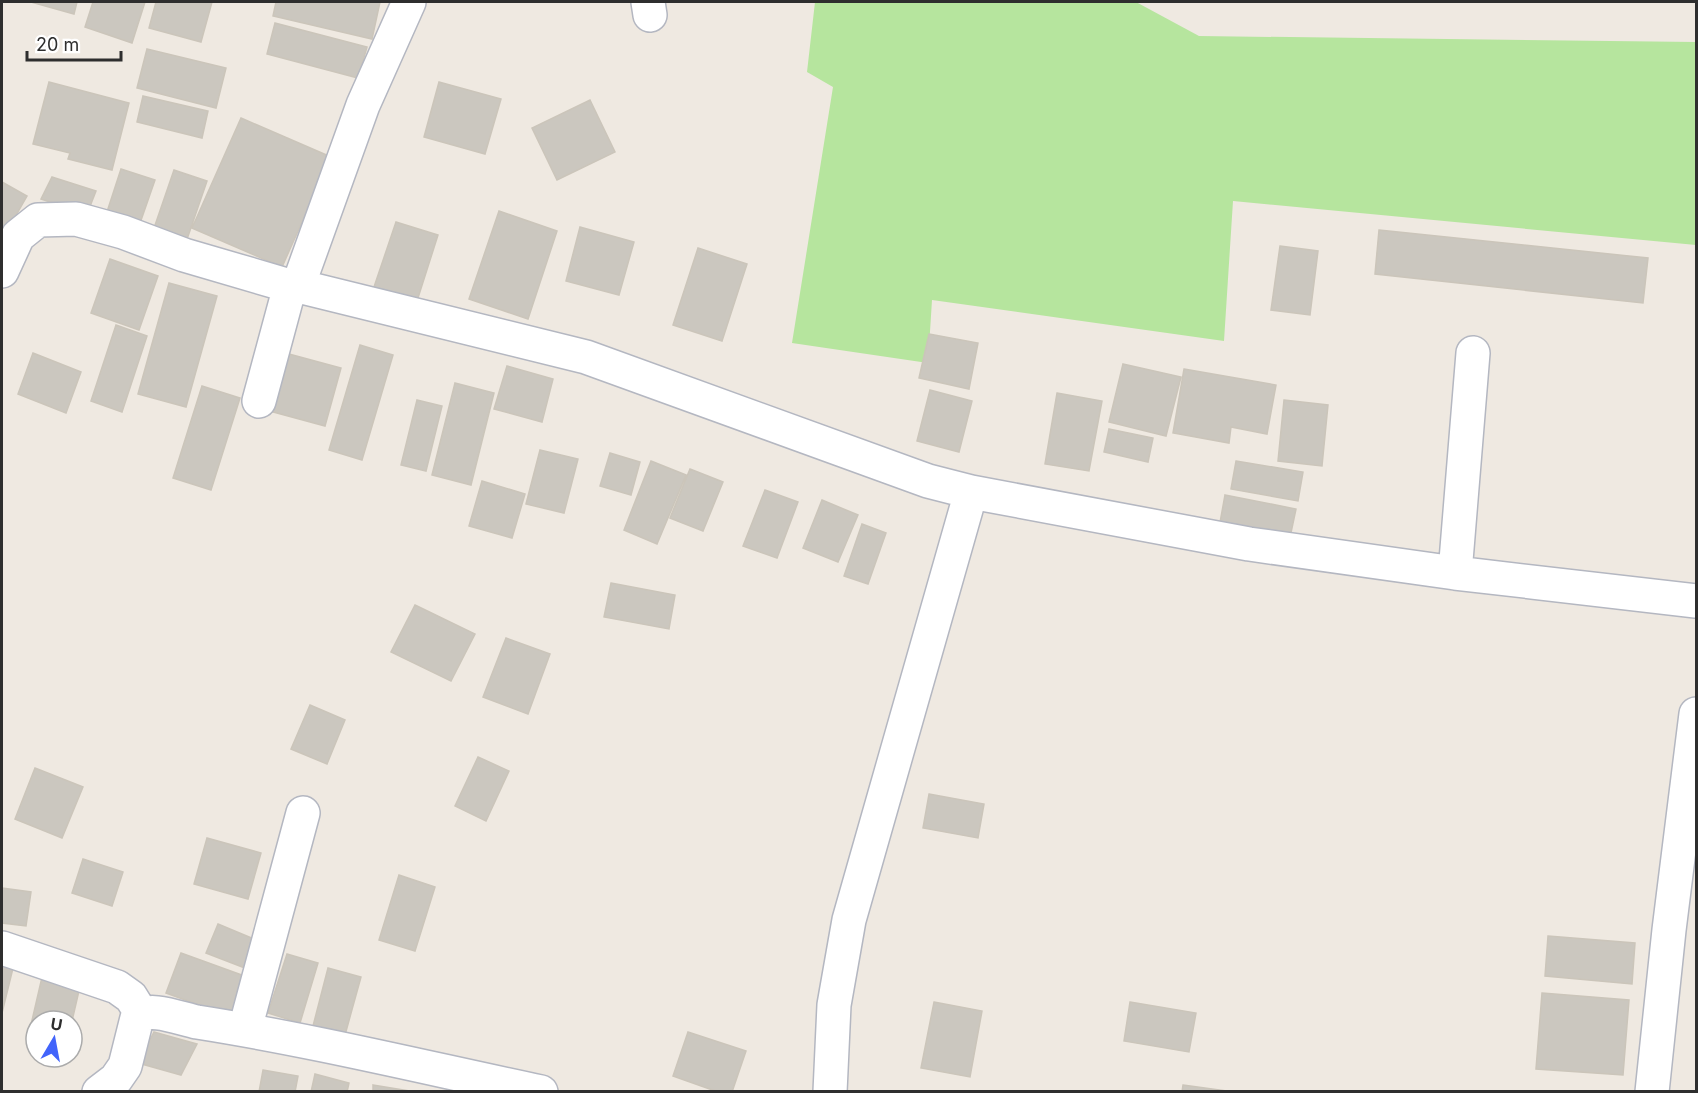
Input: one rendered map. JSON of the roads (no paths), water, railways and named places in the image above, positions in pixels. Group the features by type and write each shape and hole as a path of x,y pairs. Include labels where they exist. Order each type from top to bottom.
{"street":[{"path":"259,401 294,286 363,105 409,2"},
{"path":"2,271 18,236 38,220 76,219 123,232 184,255 294,286 585,357 928,481 971,492 1249,544 1455,573 1696,601"},
{"path":"1455,573 1473,353"},
{"path":"830,1092 834,1005 849,920 971,492"},
{"path":"1652,1092 1669,930 1696,714"},
{"path":"245,1029 303,813"},
{"path":"2,948 117,987 131,998 141,1013"},
{"path":"99,1092 116,1079 124,1066 137,1018 141,1013 150,1011 541,1092"}]}
